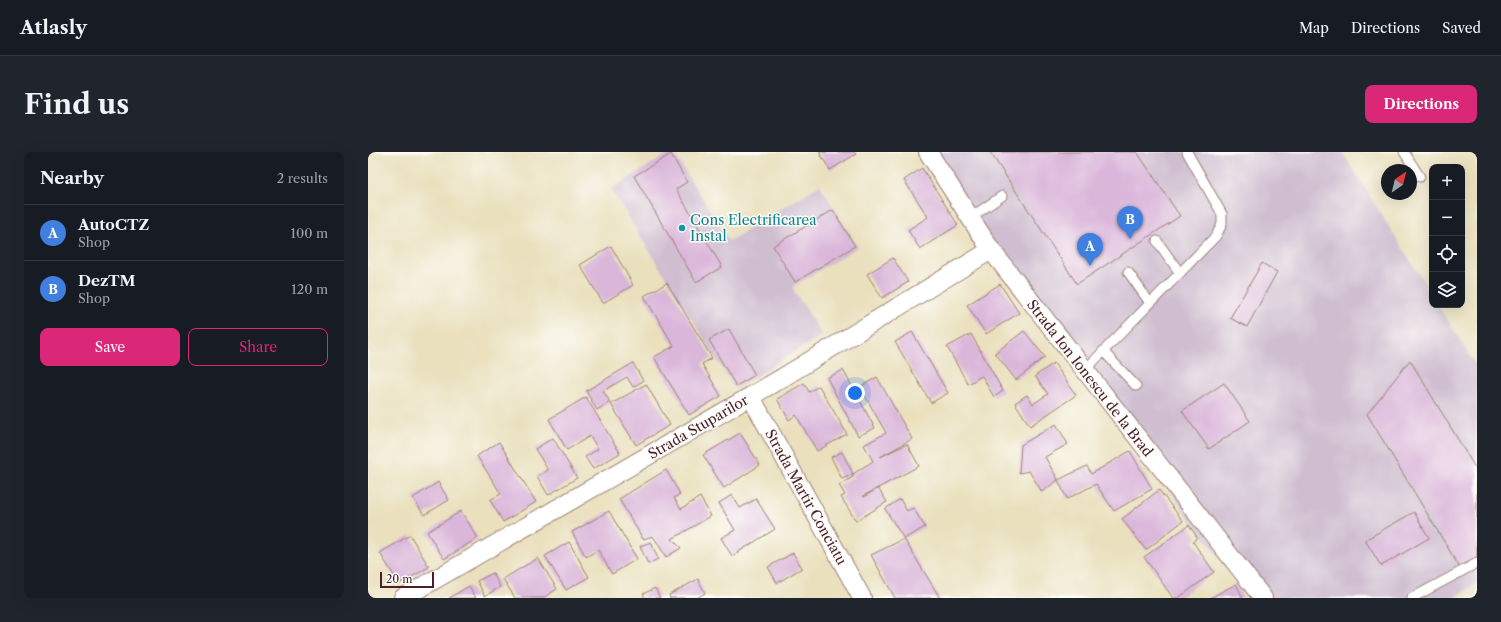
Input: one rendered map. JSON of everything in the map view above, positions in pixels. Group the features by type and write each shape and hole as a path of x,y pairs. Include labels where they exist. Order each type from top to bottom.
{"street":[{"name":"Strada Ion Ionescu de la Brad","path":"928,152 991,250 1262,598"},
{"name":"Strada Stuparilor","path":"403,598 751,397 991,250"},
{"name":"Strada Martir Conciatu","path":"751,397 862,598"}],"lane":[{"path":"1084,371 1216,236 1222,224 1222,214 1188,152"},
{"path":"1404,152 1420,177"},
{"path":"970,218 1002,196"},
{"path":"1157,241 1180,273"},
{"path":"1128,272 1150,303"},
{"path":"1104,351 1136,386"},
{"path":"1412,598 1477,563"}],"shaded area":[{"path":"673,152 729,241 820,185 858,247 792,287 822,335 735,389 611,189"},
{"path":"928,152 1342,152 1429,290 1429,308 1440,308 1477,367 1477,584 1454,598 1249,598 991,250"}],"building":[{"path":"819,152 854,152 856,154 830,170"},
{"path":"990,152 1137,152 1180,216 1077,284"},
{"name":"Cons Electrificarea Instal","path":"671,154 687,182 676,189 722,267 696,282 634,176"},
{"path":"922,168 958,225 920,249 908,230 928,217 904,180"},
{"path":"833,210 855,246 795,282 773,246"},
{"path":"611,246 633,285 603,303 580,265"},
{"path":"893,258 908,282 882,298 867,274"},
{"path":"1262,263 1277,272 1247,327 1230,318"},
{"path":"667,283 712,358 702,364 721,396 689,415 654,357 674,346 644,296"},
{"path":"1000,284 1019,313 986,334 967,305"},
{"path":"729,329 755,375 736,386 709,340"},
{"path":"1024,331 1045,357 1016,380 995,353"},
{"path":"912,332 948,393 931,403 895,342"},
{"path":"971,334 1003,391 994,397 982,376 968,384 947,347"},
{"path":"1410,360 1477,471 1477,558 1460,568 1367,414"},
{"path":"633,363 643,381 633,387 627,377 603,391 610,402 597,410 586,391"},
{"path":"1054,363 1076,395 1030,426 1015,403 1027,395 1033,404 1048,394 1035,376"},
{"path":"843,370 875,428 858,436 827,378"},
{"path":"877,377 912,439 880,457 907,444 919,466 863,496 864,497 878,488 887,502 856,521 841,497 845,495 839,485 853,477 853,474 873,461 864,445 886,433 860,387"},
{"path":"804,383 809,392 819,386 847,434 817,451 796,415 789,420 777,399"},
{"path":"1224,383 1250,421 1209,449 1182,411"},
{"path":"646,384 670,425 636,445 611,404"},
{"path":"586,397 620,453 593,469 585,457 598,449 590,436 567,450 549,419"},
{"path":"1056,424 1068,444 1045,457 1058,480 1042,492 1029,471 1019,473 1021,445"},
{"path":"740,433 760,465 724,488 703,455"},
{"path":"553,438 577,478 548,495 537,476 548,470 535,449"},
{"path":"499,442 536,502 503,522 490,500 501,494 477,456"},
{"path":"1130,451 1152,489 1114,511 1096,484 1067,499 1058,480 1087,466 1091,474"},
{"path":"842,452 853,474 842,479 831,457"},
{"path":"666,470 680,494 674,498 681,509 700,497 711,516 672,539 681,548 666,557 653,536 643,539 619,499"},
{"path":"438,482 449,500 424,515 413,498"},
{"path":"1159,490 1183,521 1146,550 1122,519"},
{"path":"732,495 740,508 756,499 775,529 732,556 721,538 735,530 719,503"},
{"path":"900,499 907,511 913,508 925,527 904,539 885,509"},
{"path":"461,511 478,538 444,559 427,532"},
{"path":"609,511 637,559 612,574 598,550 586,557 572,532"},
{"path":"1414,512 1429,538 1381,566 1365,540"},
{"path":"1189,525 1197,537 1193,542 1214,572 1178,598 1173,598 1144,557"},
{"path":"410,535 429,567 399,584 380,553"},
{"path":"904,539 940,598 895,598 871,555"},
{"path":"569,542 589,577 566,590 545,556"},
{"path":"651,542 658,559 648,564 640,546"},
{"path":"793,553 802,568 777,583 768,567"},
{"path":"538,558 557,589 543,598 515,598 503,579"},
{"path":"493,573 500,587 485,596 477,581"},
{"path":"698,579 705,593 697,598 670,598 669,595"},
{"path":"1236,584 1243,598 1210,598"},
{"path":"469,586 476,598 449,598"},
{"path":"655,588 660,598 645,598 643,594"}],"place":[{"name":"Cons Electrificarea Instal","path":"682,228"},
{"name":"DezTM","path":"1130,239"},
{"name":"AutoCTZ","path":"1090,266"}]}
